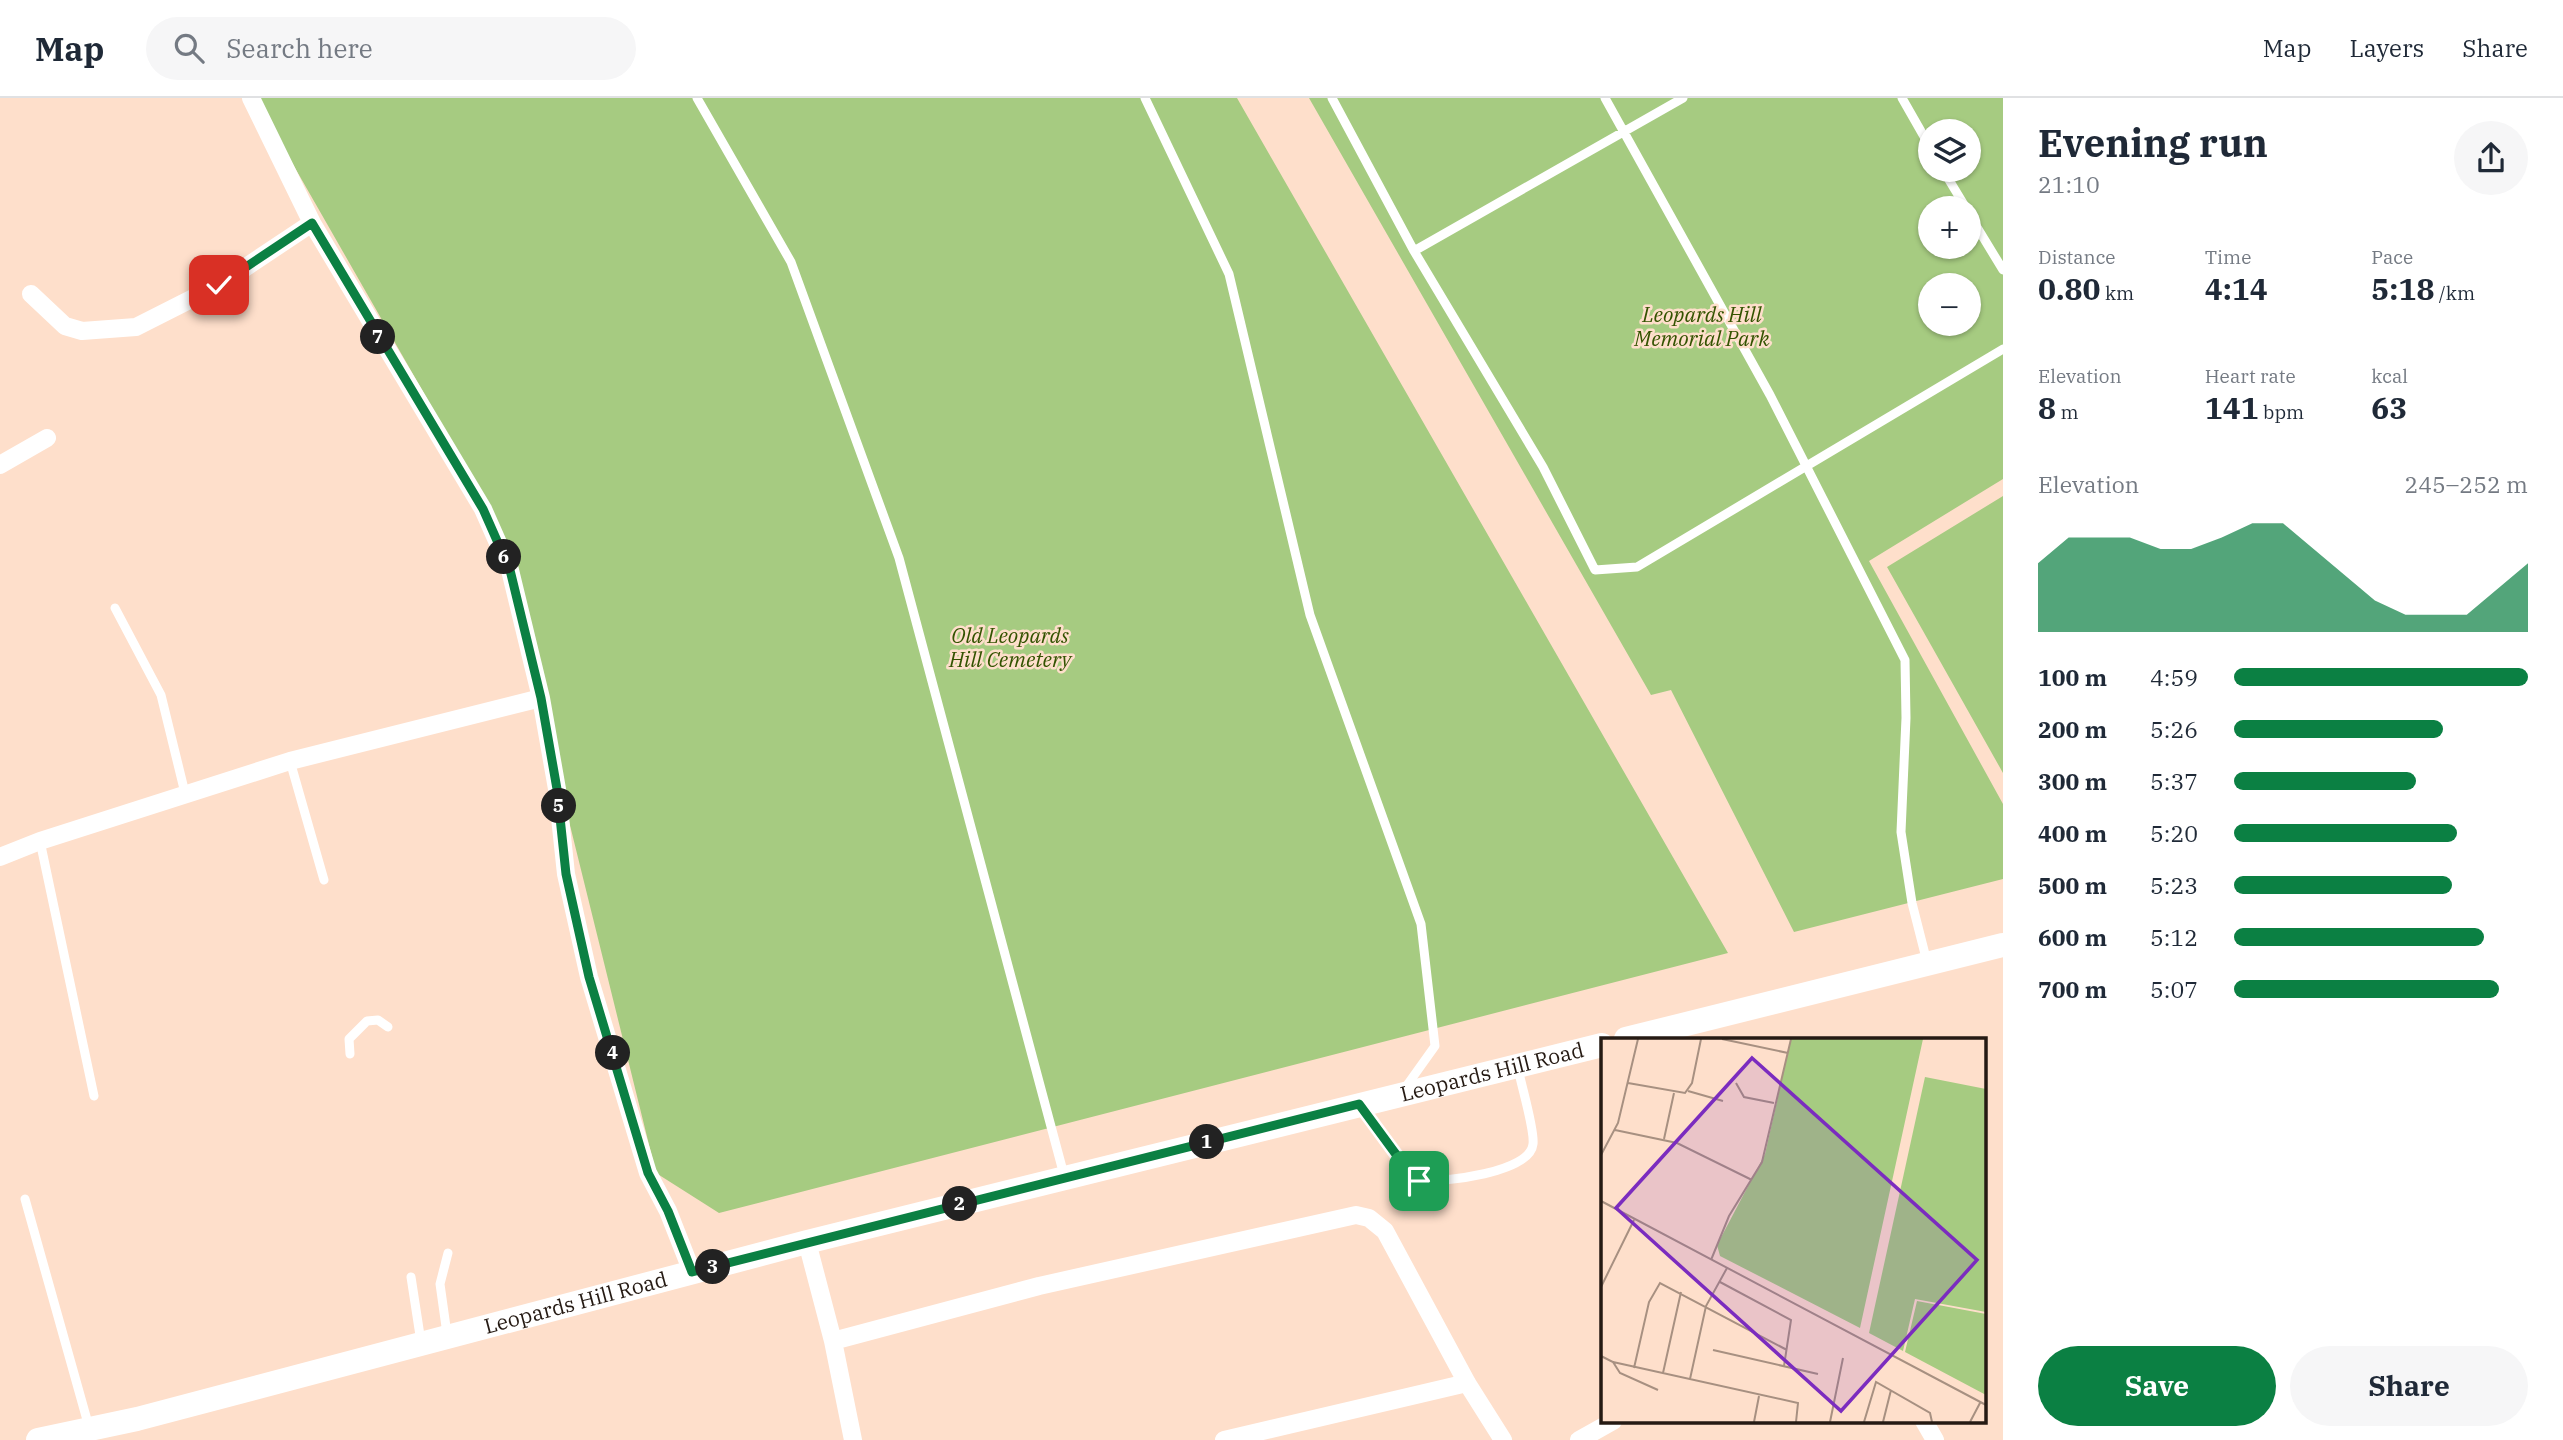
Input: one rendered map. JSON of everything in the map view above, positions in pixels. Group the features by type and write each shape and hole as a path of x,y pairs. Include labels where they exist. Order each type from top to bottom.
{"main road":[{"path":"1630,1038 2003,945"},
{"name":"Leopards Hill Road","path":"54,1438 89,1429 140,1429 447,1334 1064,1177 1601,1045"}],"street":[{"path":"251,98 312,223 483,509 510,570 541,698 557,789 566,874 589,977 648,1173 668,1211 692,1272"},
{"path":"31,294 65,326 82,331 135,327 219,285 312,223"},
{"path":"0,465 47,438"},
{"path":"0,857 185,793 290,761 541,698"},
{"path":"833,1341 1039,1286 1356,1214 1369,1218 1385,1231 1467,1382 1503,1440"},
{"path":"807,1242 833,1341 853,1440"},
{"path":"1224,1440 1467,1382"},
{"path":"1579,1440 1611,1422"},
{"path":"1925,1422 1935,1440"}],"lane":[{"path":"697,98 791,262 899,558 1064,1177"},
{"path":"1145,98 1229,274 1310,615 1420,924 1435,1046 1400,1094"},
{"path":"1332,98 1414,251 1543,467 1595,570 1637,567 2003,349"},
{"path":"1605,98 1807,466 1905,660 1907,706 1901,832 1910,893 1928,963"},
{"path":"1414,251 1683,98"},
{"path":"1902,98 1918,126"},
{"path":"1981,234 2003,270"},
{"path":"115,608 161,695 185,793"},
{"path":"290,761 324,880"},
{"path":"40,841 94,1096"},
{"path":"350,1054 349,1039 367,1021 378,1020 388,1027"},
{"path":"1359,1104 1409,1172 1419,1181 1510,1167 1525,1161 1534,1145 1518,1066"},
{"path":"25,1199 89,1429"},
{"path":"447,1334 440,1284 448,1253"},
{"path":"411,1277 421,1342"}],"green space":[{"name":"Old Leopards Hill Cemetery","path":"255,98 1237,98 1728,953 719,1213 656,1173 493,514"},
{"name":"Leopards Hill Memorial Park","path":"1309,98 2003,98 2003,479 1869,561 2003,804 2003,879 1794,932 1671,690 1651,695"},
{"path":"2003,496 2003,773 1887,567"}],"route":[{"path":"219,285 312,223 389,356 483,509 510,570 541,698 557,789 566,874 589,977 612,1046 628,1113 648,1173 668,1211 692,1272 1359,1104 1409,1172 1419,1181"}]}
